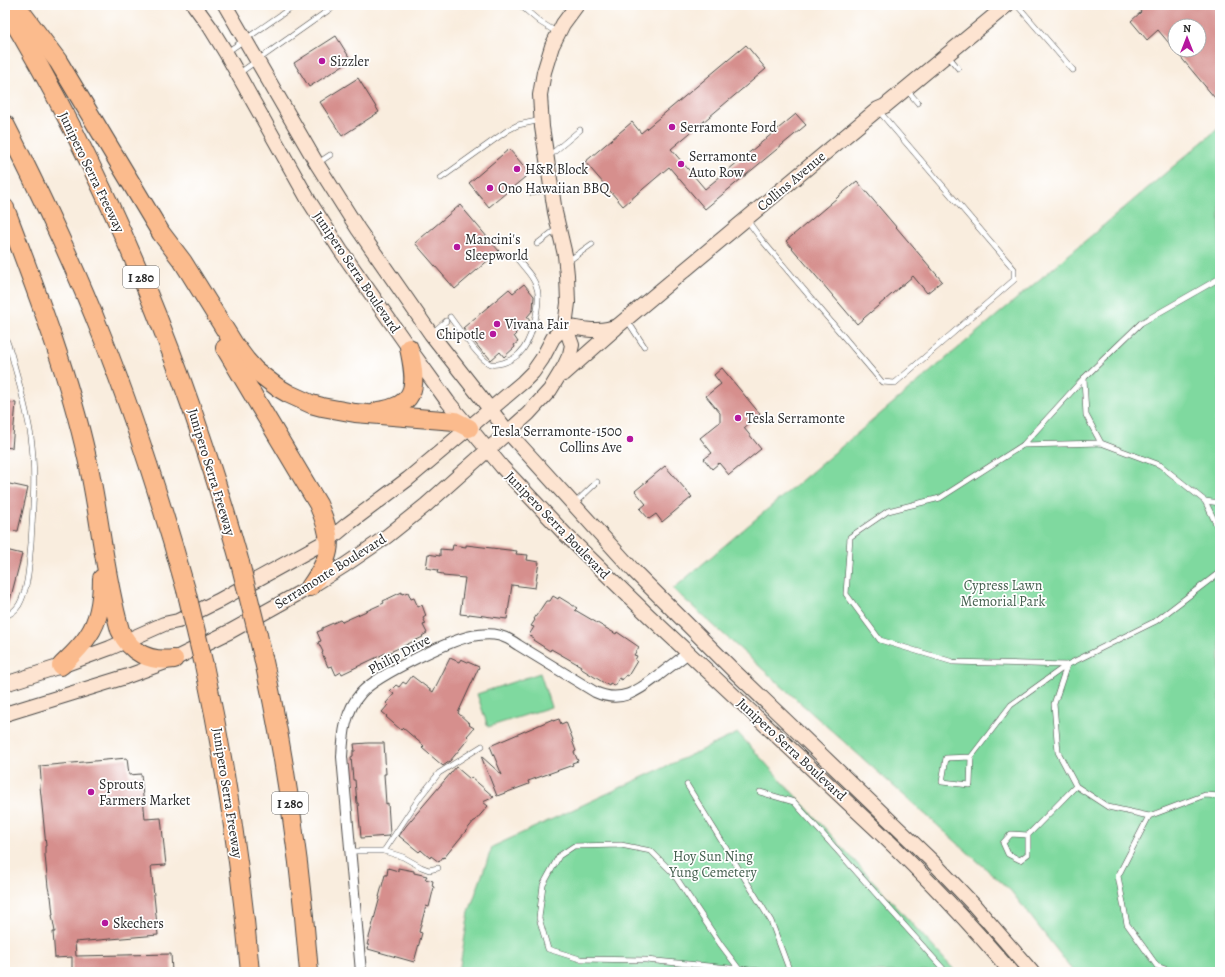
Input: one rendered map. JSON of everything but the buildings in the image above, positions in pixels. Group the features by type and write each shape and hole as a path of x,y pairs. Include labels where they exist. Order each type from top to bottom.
{"highway":[{"path":"16,5 58,61 161,233 177,266 318,504 330,539 324,566 310,587"},
{"name":"Junipero Serra Freeway","path":"5,7 45,77 88,160 135,262 176,363 194,413 226,513 258,635 275,714 292,817 302,892 310,972"},
{"name":"Junipero Serra Freeway","path":"5,124 59,238 102,335 148,462 170,533 186,590 204,665 220,742 233,816 240,868 250,972"},
{"path":"5,208 30,274 75,408 88,459 116,618 120,630 126,641 140,654 151,659 174,659"},
{"path":"161,233 183,262 234,344 256,370 277,387 299,399 322,407 344,411 455,421 469,428"},
{"path":"344,411 367,412 384,410 406,400 412,392 414,381 408,348"},
{"path":"61,666 88,636 98,618 102,595 103,546"}],"main road":[{"name":"Junipero Serra Boulevard","path":"194,5 226,53 309,201 408,348 430,379 469,428 533,502 688,653 920,872 960,914 1011,972"},
{"name":"Junipero Serra Boulevard","path":"225,5 317,164 370,247 431,334 508,432 634,571 701,638 932,861 1032,972"},
{"name":"Serramonte Boulevard","path":"5,714 125,677 174,659 231,631 310,587 386,537 426,505 532,410 554,384 564,368 572,350 571,340 565,326 568,296 566,262 547,158 541,120 540,101 542,78 549,52 558,33 577,5"},
{"name":"Collins Avenue","path":"565,326 598,331 607,330 623,322 878,108 885,106 1007,5"},
{"path":"554,384 623,322"},
{"name":"Serramonte Boulevard","path":"5,684 61,666 126,641 164,624 178,621 330,539 408,479 520,386 545,356 553,338 565,326"}],"street":[{"name":"Philip Drive","path":"361,972 342,757 343,734 350,709 361,693 374,681 404,664 455,641 477,635 500,635 507,637 595,692 608,696 620,696 634,692 688,653"}],"lane":[{"path":"226,53 295,5"},
{"path":"520,5 540,22 558,33"},
{"path":"1017,5 1073,70"},
{"path":"237,74 333,7"},
{"path":"946,54 958,68"},
{"path":"905,88 918,103"},
{"path":"746,219 761,239 882,382 896,383 1014,280 1014,269 878,108"},
{"path":"441,178 508,130 518,125 541,120"},
{"path":"547,158 580,130"},
{"path":"317,164 330,155"},
{"path":"532,193 552,188"},
{"path":"537,244 559,227"},
{"path":"566,262 592,244"},
{"path":"431,334 448,319 482,358 491,364 499,364 509,361 519,354 526,344 534,325 538,294 532,277 518,260"},
{"path":"1067,665 953,662 880,640 846,594 850,537 888,511 940,498 1023,445 1084,378 1140,323 1220,278"},
{"path":"623,322 644,346"},
{"path":"5,337 9,345 31,435 35,488 27,579 20,604 14,611 5,616"},
{"path":"1084,378 1086,415 1101,443"},
{"path":"1023,445 1101,443 1160,465 1205,501 1220,532"},
{"path":"574,504 597,482"},
{"path":"1205,501 1220,503"},
{"path":"971,757 946,758 942,782 970,784 971,757 1012,705 1067,665 1156,621 1220,572"},
{"path":"1067,665 1054,704 1058,752 1076,786 1108,807 1149,816 1205,794 1220,796"},
{"path":"384,851 420,797 439,773 482,746"},
{"path":"687,785 771,921 790,972"},
{"path":"1028,835 1012,834 1003,843 1008,854 1020,860 1028,854 1028,835 1076,786"},
{"path":"760,792 794,802 946,972"},
{"path":"1149,816 1118,876 1127,924 1157,966 1173,972"},
{"path":"739,970 673,874 651,851 621,844 574,846 559,856 543,885 538,918 548,949 580,959 646,960 739,970 772,972"},
{"path":"351,851 384,851 403,857 421,868 429,870 438,868"}],"green space":[{"name":"Cypress Lawn Memorial Park","path":"1220,127 1220,972 1074,972 1011,891 673,589"},
{"path":"540,673 551,707 488,727 477,694"},
{"name":"Hoy Sun Ning Yung Cemetery","path":"738,733 956,972 459,972 469,912 492,847"}],"place":[{"name":"Sizzler","path":"322,61"},
{"name":"Serramonte Ford","path":"672,127"},
{"name":"Serramonte Auto Row","path":"681,164"},
{"name":"H&R Block","path":"517,169"},
{"name":"Ono Hawaiian BBQ","path":"490,188"},
{"name":"Mancini's Sleepworld","path":"457,247"},
{"name":"Vivana Fair","path":"497,324"},
{"name":"Chipotle","path":"493,334"},
{"name":"Tesla Serramonte","path":"738,418"},
{"name":"Tesla Serramonte-1500 Collins Ave","path":"630,439"},
{"name":"Sprouts Farmers Market","path":"91,792"},
{"name":"Skechers","path":"105,923"}]}
